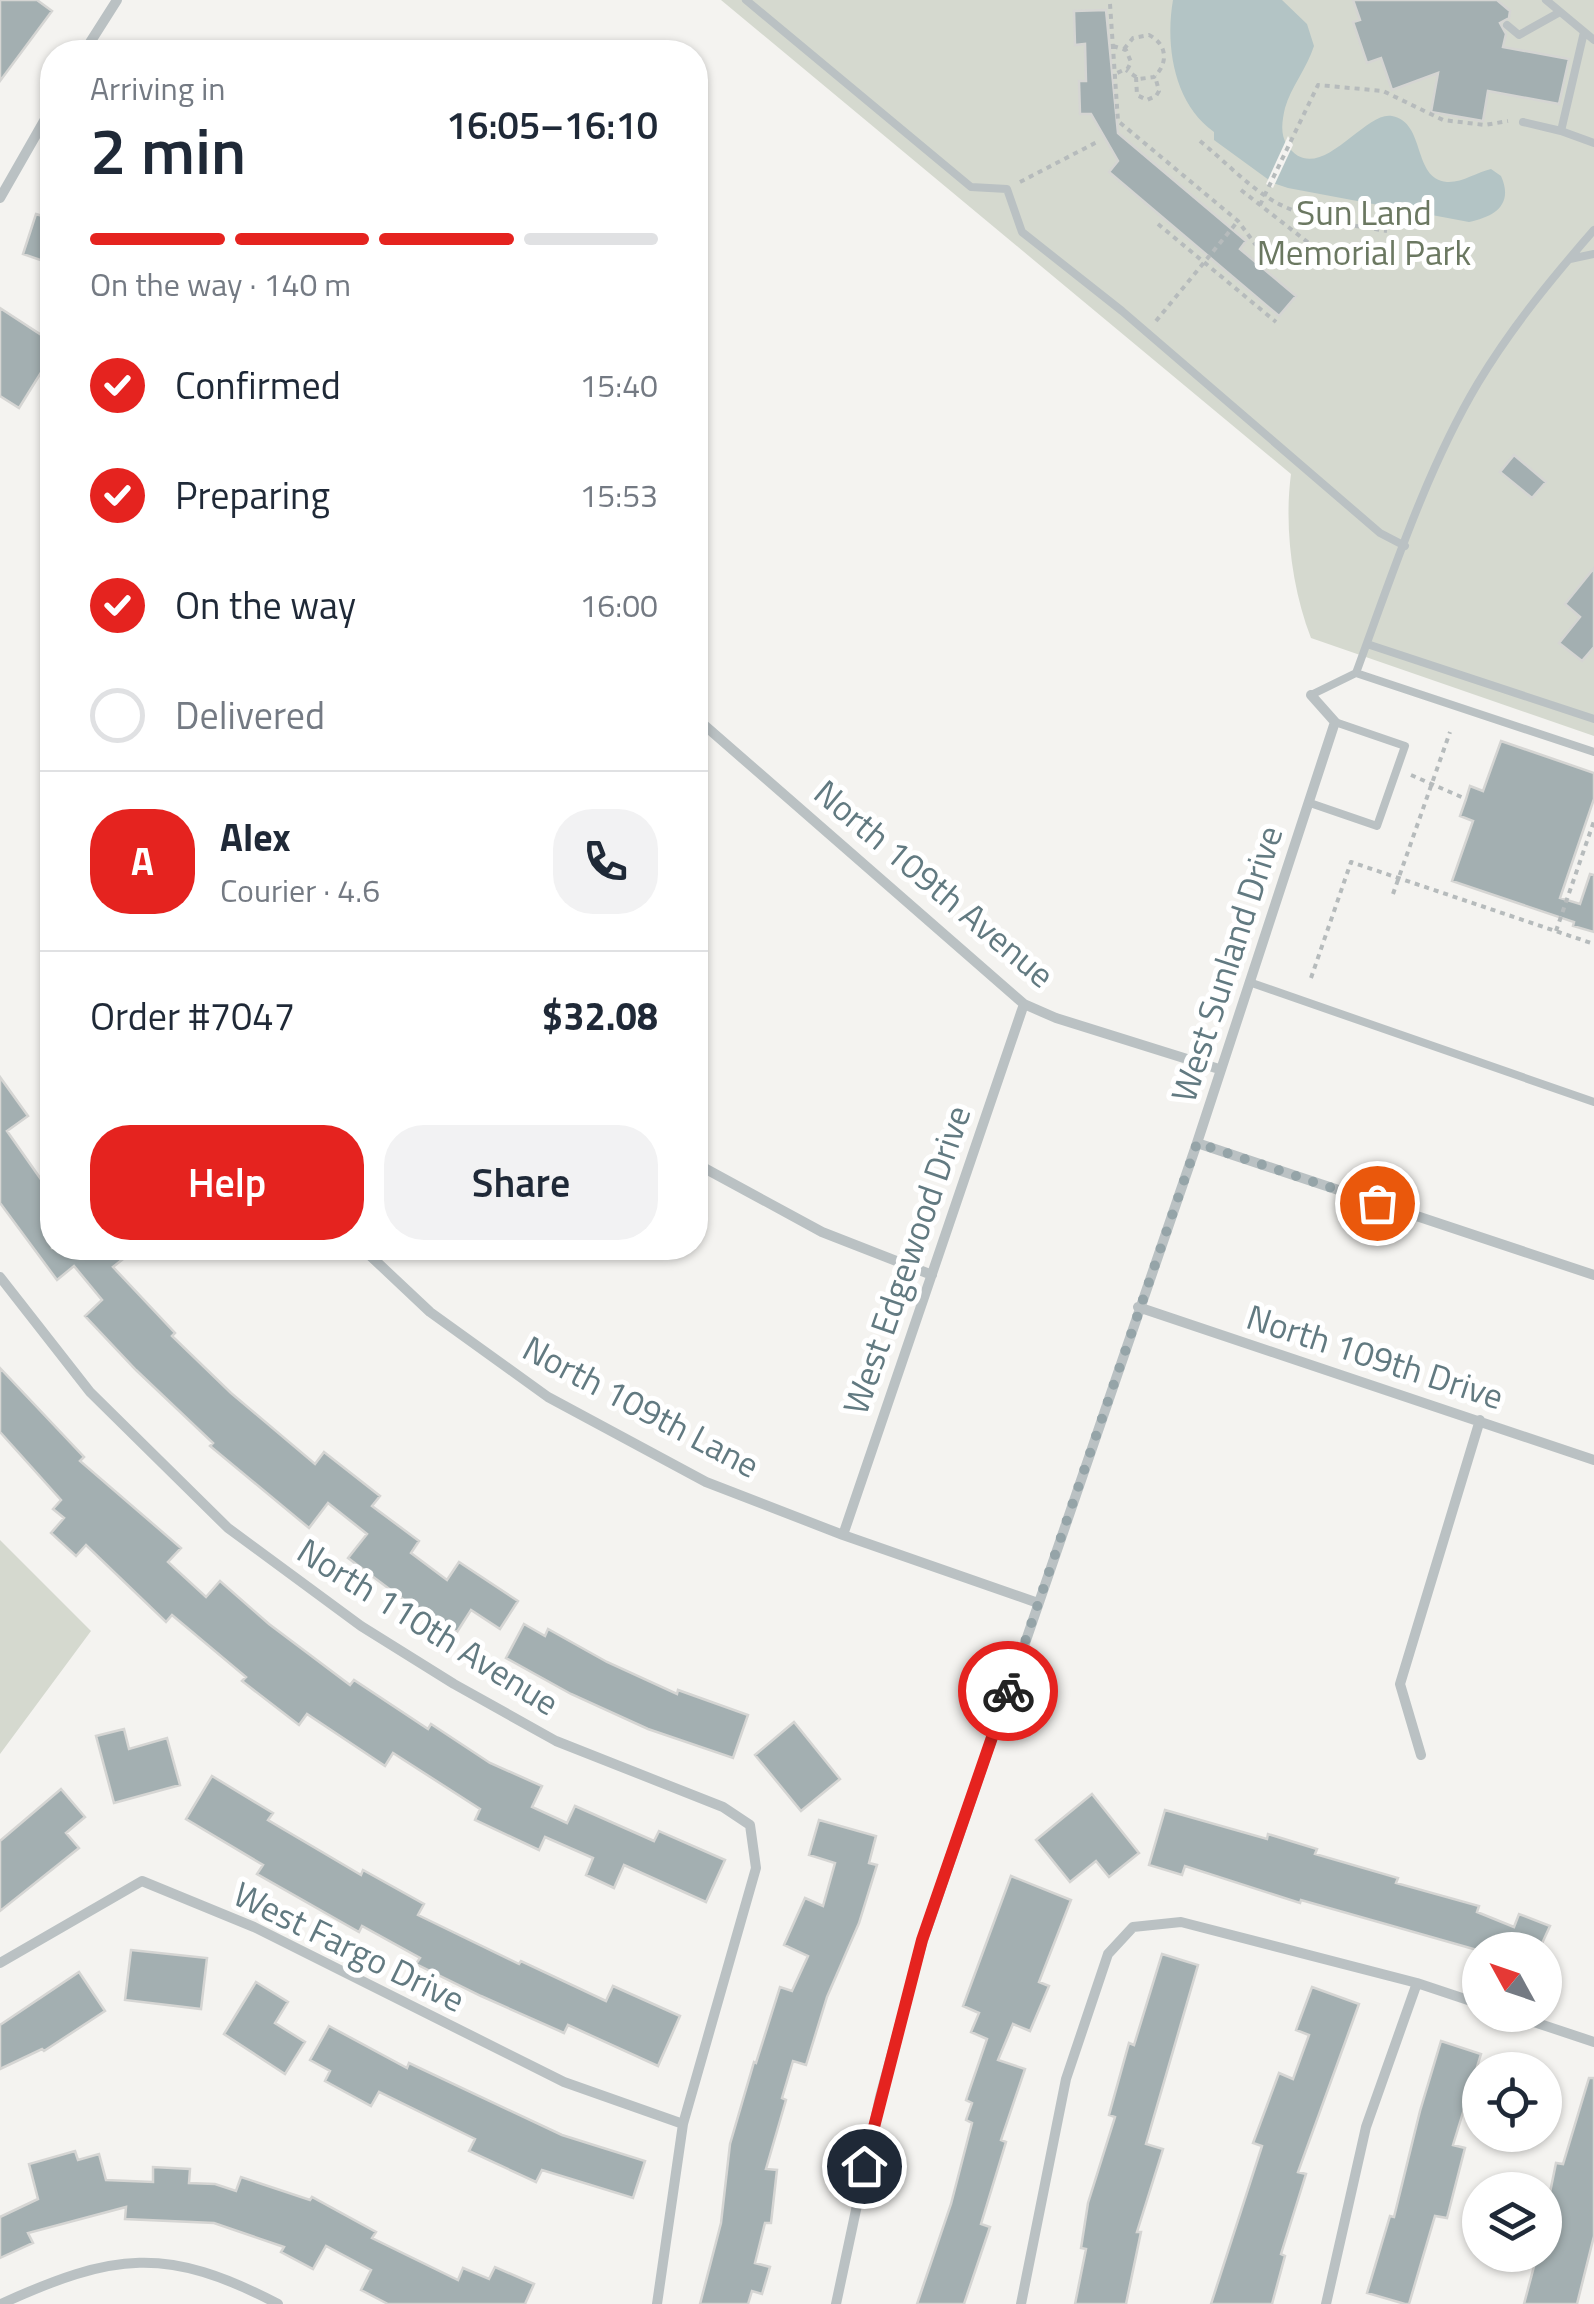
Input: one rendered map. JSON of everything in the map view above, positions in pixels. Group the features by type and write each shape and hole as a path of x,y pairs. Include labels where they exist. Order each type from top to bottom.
{"street":[{"path":"92,40 117,0"},
{"path":"0,198 40,138"},
{"path":"1311,694 1335,722"},
{"name":"West Sunland Drive","path":"836,2304 880,2097 922,1940 1197,1143 1335,722"},
{"name":"North 109th Avenue","path":"708,728 1024,1004 1056,1018 1219,1069"},
{"name":"West Edgewood Drive","path":"843,1535 1024,1004"},
{"path":"1197,1143 1594,1276"},
{"path":"708,1170 822,1232 932,1275"},
{"name":"North 109th Lane","path":"375,1260 430,1312 548,1397 706,1482 843,1535 1038,1602"},
{"name":"North 110th Avenue","path":"0,1277 90,1392 228,1528 346,1615 454,1684 556,1741 722,1806 750,1824 756,1868 682,2124"},
{"name":"North 109th Drive","path":"1138,1307 1594,1460"},
{"path":"1421,1754 1400,1684 1480,1420"},
{"name":"West Fargo Drive","path":"0,1963 142,1881 254,1927 564,2082 682,2124"},
{"path":"1021,2304 1066,2079 1108,1954 1132,1927 1182,1922 1462,1998"},
{"path":"1326,2304 1366,2127 1418,1984"},
{"path":"1562,2031 1594,2042"},
{"path":"657,2304 682,2124"},
{"path":"1,2304 62,2276 101,2265 142,2261 189,2267 244,2286 278,2304"}],"lane":[{"path":"746,0 972,187 1006,189 1022,232 1380,533 1405,546"},
{"path":"1546,0 1594,40"},
{"path":"1508,26 1518,35 1560,12"},
{"path":"1561,131 1584,32"},
{"path":"1522,122 1594,144"},
{"path":"1356,674 1450,438 1477,385 1513,330 1594,230"},
{"path":"1570,258 1594,254"},
{"path":"1367,644 1594,720"},
{"path":"1311,694 1356,674 1594,752"},
{"path":"1310,804 1378,826 1405,746 1335,722"},
{"path":"1248,982 1594,1102"}],"path":[{"path":"1110,4 1118,121 1238,221 1255,244 1285,268"},
{"path":"1124,48 1133,38 1148,35 1155,38 1164,52 1162,68 1155,76 1136,78 1126,70"},
{"path":"1113,46 1124,48"},
{"path":"1116,74 1126,70 1131,62 1124,48"},
{"path":"1136,78 1136,96 1147,100 1159,91 1155,76"},
{"path":"1260,204 1318,86 1382,91 1443,120 1484,125 1522,122"},
{"path":"1200,141 1265,196 1304,214 1387,231"},
{"path":"1006,189 1097,142"},
{"path":"1242,190 1315,248"},
{"path":"1146,333 1238,221"},
{"path":"1158,224 1276,322"},
{"path":"1394,894 1450,732"},
{"path":"1397,770 1434,782 1466,799"},
{"path":"1556,931 1594,820"},
{"path":"1310,978 1351,862 1594,944"}],"green space":[{"name":"Sun Land Memorial Park","path":"721,0 1594,0 1594,736 1311,638 1291,558 1291,474"},
{"path":"0,1540 91,1631 0,1754"}],"shaded area":[{"path":"1173,0 1282,0 1307,24 1314,46 1288,100 1282,123 1287,145 1299,156 1313,159 1326,154 1368,124 1392,116 1410,128 1428,171 1436,179 1453,182 1491,169 1501,176 1503,202 1494,213 1469,222 1273,183 1214,140 1214,132 1200,120 1181,90 1170,36"}],"pier":[{"path":"1288,136 1293,145 1273,188 1266,184"}],"building":[{"path":"0,0 37,0 52,11 0,81"},
{"path":"1353,0 1497,0 1510,11 1509,18 1500,23 1506,34 1503,47 1569,59 1559,104 1488,91 1483,121 1431,112 1438,73 1392,90 1381,58 1367,63 1353,22 1360,20"},
{"path":"1106,10 1118,133 1246,241 1240,249 1296,296 1279,316 1109,172 1118,161 1091,114 1080,114 1079,81 1086,81 1085,44 1075,45 1074,11"},
{"path":"36,214 40,215 40,260 23,254"},
{"path":"0,308 40,334 40,374 19,408 0,396"},
{"path":"1514,455 1546,482 1532,498 1500,472"},
{"path":"1594,568 1594,647 1582,661 1559,643 1580,617 1565,604"},
{"path":"1501,741 1594,773 1594,799 1560,898 1580,904 1590,874 1594,875 1594,932 1452,881 1473,821 1460,816 1470,786 1483,791"},
{"path":"0,1077 28,1116 7,1131 40,1178 40,1257 0,1203"},
{"path":"42,1260 122,1260 113,1267 175,1333 172,1336 231,1393 315,1464 324,1452 380,1496 372,1506 419,1541 411,1553 447,1580 459,1562 518,1601 500,1629 471,1610 457,1632 408,1603 348,1558 367,1534 328,1503 309,1528 210,1446 213,1443 85,1316 102,1300 74,1266 57,1280"},
{"path":"0,1368 84,1457 80,1461 181,1548 168,1562 206,1597 220,1581 350,1685 354,1680 428,1729 431,1724 490,1763 542,1786 532,1807 567,1823 575,1806 654,1841 659,1831 725,1860 706,1902 624,1865 614,1888 586,1875 593,1858 545,1837 539,1850 475,1820 480,1809 393,1753 385,1766 307,1714 299,1725 242,1681 246,1677 172,1615 166,1622 86,1545 76,1556 51,1533 64,1518 53,1509 61,1500 0,1432"},
{"path":"524,1624 545,1636 548,1629 677,1694 678,1690 748,1715 733,1758 648,1729 571,1694 506,1658"},
{"path":"794,1722 840,1779 801,1811 755,1755"},
{"path":"124,1729 129,1749 167,1738 180,1785 114,1803 96,1736"},
{"path":"212,1776 273,1813 268,1820 361,1875 363,1870 424,1904 418,1915 606,2001 613,1986 680,2016 658,2066 568,2025 564,2033 481,1996 416,1964 420,1958 362,1926 359,1932 257,1874 263,1865 186,1819"},
{"path":"61,1789 85,1817 66,1833 79,1848 0,1911 0,1841"},
{"path":"1092,1794 1139,1853 1109,1877 1096,1861 1070,1882 1036,1840"},
{"path":"1165,1810 1317,1849 1315,1854 1398,1878 1396,1883 1479,1906 1477,1912 1514,1927 1519,1914 1550,1926 1547,1932 1462,1932 1462,1946 1301,1900 1300,1903 1185,1866 1182,1875 1149,1865"},
{"path":"819,1820 876,1836 869,1863 877,1865 806,2065 793,2061 782,2098 786,2100 766,2169 777,2170 771,2223 765,2223 755,2263 770,2267 762,2294 752,2291 748,2304 700,2304 721,2223 730,2144 754,2062 780,1987 792,1991 808,1956 784,1945 805,1898 823,1906 835,1863 809,1855"},
{"path":"1011,1876 1071,1900 1039,1982 1049,1986 1030,2031 1013,2024 998,2060 1025,2069 1001,2140 1006,2142 981,2224 990,2227 964,2304 917,2304 951,2204 972,2123 966,2120 972,2103 966,2100 987,2039 971,2032 979,2013 963,2006"},
{"path":"131,1950 207,1958 201,2009 125,2000"},
{"path":"1162,1954 1198,1965 1146,2144 1163,2149 1137,2232 1141,2232 1126,2304 1075,2304 1086,2249 1081,2248 1088,2203 1115,2117 1109,2115 1129,2043 1134,2045"},
{"path":"79,1972 105,2011 44,2051 0,2069 0,2025"},
{"path":"256,1982 288,2002 275,2023 305,2042 285,2074 224,2034"},
{"path":"1312,1987 1359,2004 1298,2172 1306,2174 1281,2254 1285,2256 1272,2304 1211,2304 1262,2146 1253,2143 1279,2073 1293,2079 1309,2035 1296,2030"},
{"path":"329,2026 407,2068 409,2063 562,2135 645,2161 633,2198 542,2170 536,2182 469,2151 475,2139 379,2092 371,2106 325,2081 330,2071 310,2060"},
{"path":"1441,2041 1475,2052 1462,2052 1462,2116 1453,2145 1464,2152 1447,2218 1435,2216 1409,2304 1405,2304 1367,2293 1390,2216 1394,2217"},
{"path":"1589,2078 1594,2078 1594,2236 1577,2304 1524,2304 1532,2272 1562,2272 1562,2172 1554,2172 1556,2163 1563,2164"},
{"path":"75,2151 78,2160 99,2154 106,2180 153,2182 153,2167 190,2169 189,2183 215,2184 236,2191 241,2177 310,2200 312,2197 376,2232 372,2238 458,2280 463,2268 489,2279 495,2267 534,2284 525,2304 388,2304 361,2290 371,2270 326,2246 313,2269 281,2252 284,2247 214,2223 125,2219 126,2207 28,2233 33,2243 0,2258 0,2217 38,2199 29,2164"}],"way so far":[{"path":"1008,1691 1197,1143 1377,1203"}],"route":[{"path":"864,2166 922,1940 1008,1691"}]}
